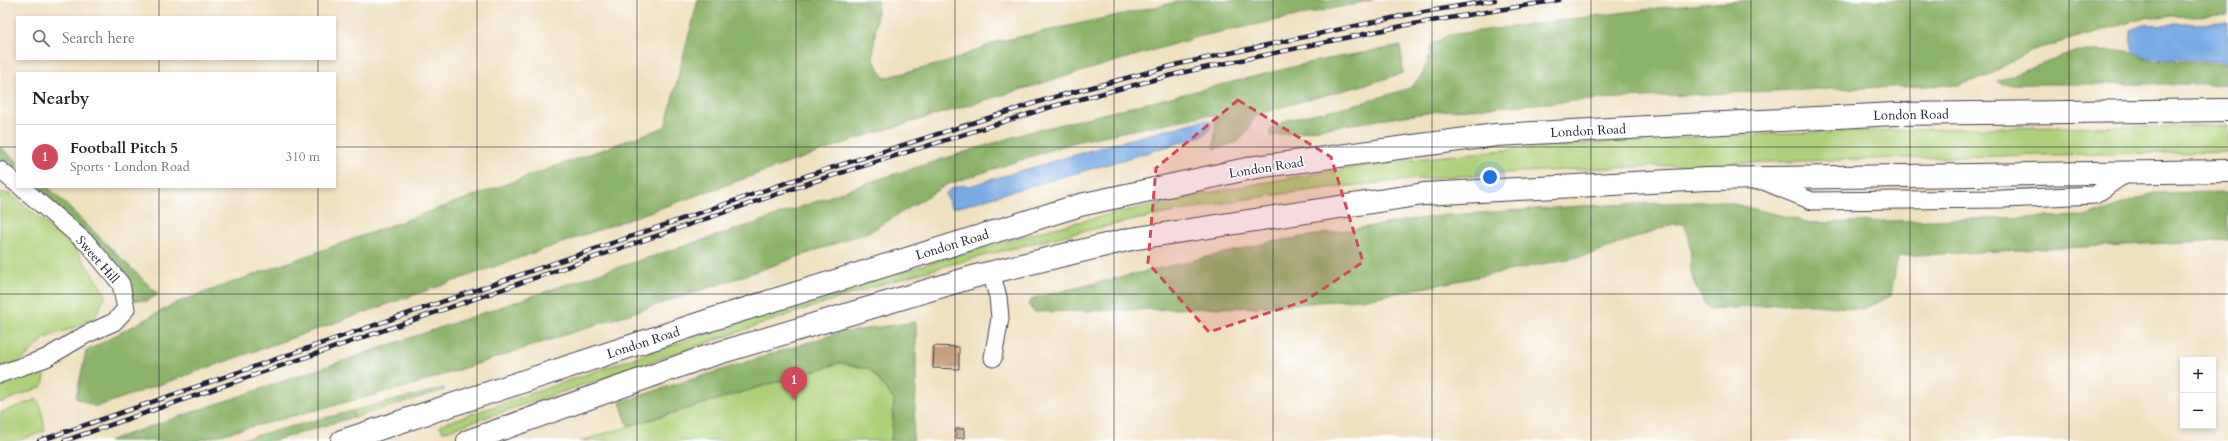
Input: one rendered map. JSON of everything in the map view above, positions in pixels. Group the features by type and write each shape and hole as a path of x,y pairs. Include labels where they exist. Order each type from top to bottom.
{"highway":[{"name":"London Road","path":"342,441 710,320 1080,204 1256,167 1504,134 1894,114 2228,110"},
{"path":"468,441 702,358 991,272 1131,239 1424,194 1757,179 2228,171"}],"street":[{"name":"Sweet Hill","path":"0,170 13,183"},
{"name":"Sweet Hill","path":"0,374 46,358 85,335 114,322 126,309 121,284 88,244 19,188"},
{"path":"991,272 998,297 1000,318 993,358"}],"highlighted area":[{"path":"1238,100 1331,157 1363,262 1305,301 1209,332 1148,263 1156,168"}],"green space":[{"path":"698,0 878,0 873,59 884,78 948,62 996,42 1186,0 1373,0 1201,36 868,135 96,407 76,398 86,351 178,302 665,127"},
{"path":"1752,0 2228,0 2228,15 2149,17 2029,51 1986,77 1958,85 1794,90 1602,99 1440,111 1270,136 1269,131 1287,120 1365,102 1410,88 1422,75 1429,58 1431,45 1448,35 1658,8"},
{"path":"1401,46 1403,73 1291,104 1255,116 1244,136 1231,144 1214,149 1216,116 1206,115 1078,141 946,185 871,231 729,281 416,384 197,441 108,441 600,273 756,223 873,181 1026,133 1317,61"},
{"path":"2077,51 2127,51 2149,60 2228,64 2228,84 2001,84 1997,81"},
{"path":"2228,126 2228,152 1874,159 1556,170 1398,181 1293,192 1241,200 1080,232 1000,251 920,273 815,306 443,432 440,425 666,347 779,310 893,274 1003,242 1119,212 1218,191 1336,170 1545,146 1754,134 1925,129"},
{"path":"0,147 16,160 16,174 0,160"},
{"path":"33,188 49,188 158,294 147,301 132,300"},
{"path":"0,192 12,195 75,248 106,295 94,320 45,338 20,362 0,368"},
{"path":"2228,192 2228,240 1898,256 1891,296 1863,309 1793,303 1710,310 1694,281 1691,270 1689,241 1684,224 1673,224 1588,255 1371,298 1257,307 1034,312 1028,305 1033,298 1271,242 1437,216 1580,206 1722,201 1811,223 2088,216 2154,193"},
{"path":"916,322 916,389 913,441 891,441 894,400 870,369 840,363 628,426 620,402 838,333"},
{"path":"840,363 870,369 894,400 891,441 580,441"},
{"path":"31,369 45,375 43,386 0,403 0,379"},
{"path":"444,388 444,390 354,417 352,411"},
{"path":"37,399 41,407 45,431 17,441 0,441 0,413"},
{"path":"352,411 354,417 273,441 235,441"}],"water":[{"path":"2228,23 2228,62 2148,58 2134,52 2130,40 2130,30 2143,25"},
{"path":"1205,120 1210,121 1211,126 1209,131 1204,135 1144,154 963,206 953,208 949,205 946,193 957,186 969,186 1119,142"}],"building":[{"path":"934,346 959,347 959,369 933,368"},
{"path":"956,429 964,429 964,438 956,438"}],"railway":[{"path":"39,441 809,175 1051,98 1179,64 1406,15 1495,0"},
{"path":"64,441 812,182 1054,106 1180,73 1407,25 1559,0"}],"place":[{"name":"Football Pitch 5","path":"794,400"}]}
